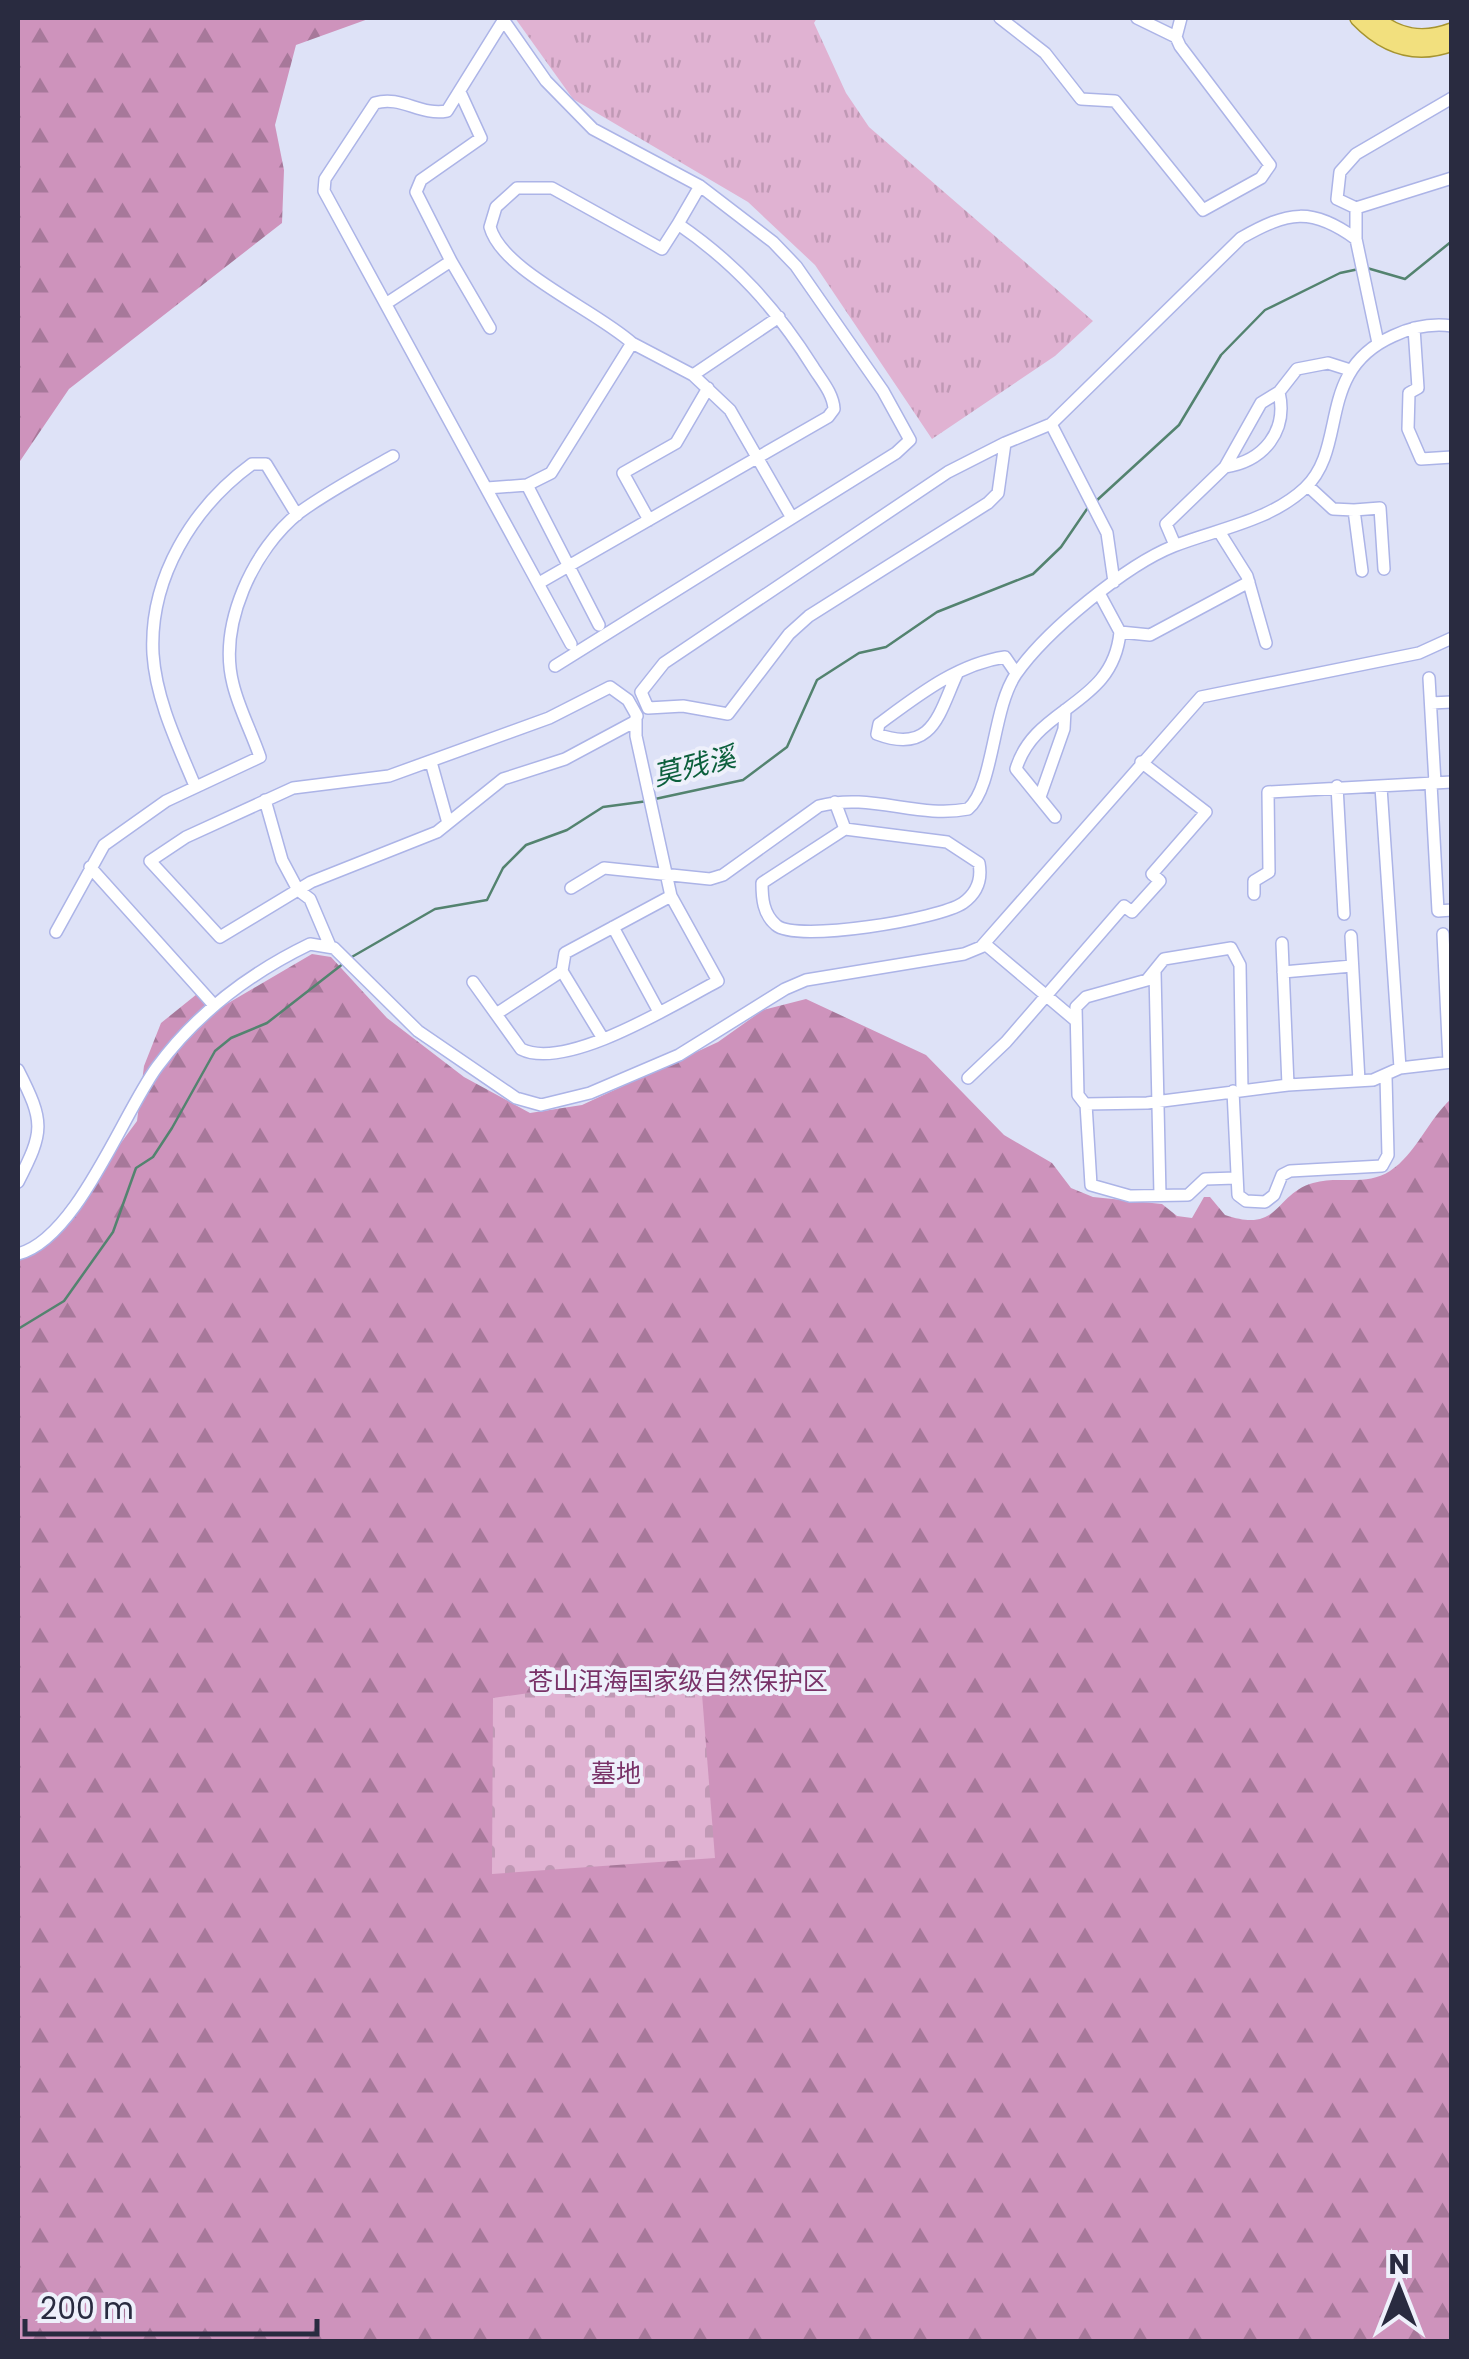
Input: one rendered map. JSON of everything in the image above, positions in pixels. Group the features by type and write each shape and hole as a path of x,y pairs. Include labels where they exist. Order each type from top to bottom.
{"main road":[{"path":"1358,18 1381,38 1404,48 1429,49 1452,43"},
{"path":"1374,18 1406,36 1428,38 1452,30"}],"street":[{"path":"1000,18 1045,53 1081,99 1115,101 1202,210 1261,178 1270,165 1176,37 1137,18"},
{"path":"1176,37 1182,18"},
{"path":"556,666 907,446 908,433 796,266 773,242 700,186 593,129 546,82 502,19 447,112 434,114 388,99 376,103 325,180 324,191 571,644"},
{"path":"460,92 482,138 420,180 416,192 490,328"},
{"path":"1324,216 1337,199 1340,172 1356,154 1452,98"},
{"path":"1337,199 1356,208 1452,178"},
{"path":"700,186 662,249 552,188 517,188 496,206 490,227 506,258 610,324 632,343 693,375 708,388 730,410 792,518"},
{"path":"1356,208 1356,238 1378,343"},
{"path":"628,700 641,692 664,663 948,472 1051,424 1241,238 1292,218 1324,216 1356,238"},
{"path":"538,584 828,417 834,408 833,400 780,318 736,266 678,224"},
{"path":"387,303 451,261"},
{"path":"693,375 780,318"},
{"path":"571,888 604,868 668,878 723,875 820,806 835,802 863,799 945,810 968,808 979,794 995,720 1016,673 1136,562 1278,508 1308,486 1318,468 1350,370 1378,343 1414,328 1452,326"},
{"path":"1414,328 1418,388 1410,393 1408,429 1421,459 1452,458"},
{"path":"487,488 527,485 551,473 592,414 632,343"},
{"path":"1176,545 1166,524 1225,467 1261,403 1279,392 1296,369 1312,363 1350,370"},
{"path":"648,520 624,472 676,442 708,388"},
{"path":"1225,467 1248,461 1266,448 1282,418 1279,392"},
{"path":"1051,424 1107,533 1114,582"},
{"path":"639,716 628,700 610,687 550,718 388,776 292,788 186,836 150,861 220,937 298,890 420,841 503,779 565,759 639,716 683,706 728,714 789,634 809,616 988,503 998,493 1006,443"},
{"path":"56,932 104,845 194,786 260,756 233,684 229,646 236,608 257,564 297,515 392,456"},
{"path":"194,786 169,721 153,654 168,567 206,503 252,464 266,464 297,515"},
{"path":"527,485 600,626"},
{"path":"1308,486 1333,509 1380,508 1384,569"},
{"path":"1354,510 1362,571"},
{"path":"1220,533 1249,582 1266,643"},
{"path":"1120,632 1150,635 1249,582"},
{"path":"1055,818 1016,769 1022,750 1065,710 1094,692 1118,656 1120,632 1100,593"},
{"path":"265,800 282,860 298,890 310,899 332,947 451,1056 528,1104 541,1106 590,1093 679,1055 799,982 964,954 985,944 1186,710 1210,693 1398,658 1432,650 1452,638"},
{"path":"956,674 941,719 920,736 894,740 877,734 878,724 931,686 956,674 986,660 1005,657 1016,673"},
{"path":"1429,678 1438,910 1452,910"},
{"path":"474,982 521,1049 534,1054 573,1050 718,981 671,896 650,801 639,716 641,692"},
{"path":"1431,703 1452,702"},
{"path":"1040,797 1064,729 1065,710"},
{"path":"431,762 448,823"},
{"path":"968,1078 1006,1042 1124,906 1132,912 1160,881 1152,874 1206,812 1141,762"},
{"path":"1254,894 1256,879 1269,872 1268,792 1452,782"},
{"path":"1338,786 1344,914"},
{"path":"1381,787 1400,1068"},
{"path":"835,802 845,829"},
{"path":"845,829 947,842 979,863 981,875 975,891 960,905 855,927 794,934 776,925 762,902 762,882 845,829"},
{"path":"90,867 213,1004"},
{"path":"602,1037 562,971 565,953 671,896"},
{"path":"612,927 659,1012"},
{"path":"1086,1104 1160,1102 1238,1090 1359,1081 1386,1077 1400,1068 1450,1062 1448,963 1443,934"},
{"path":"1350,936 1359,1081"},
{"path":"18,1254 42,1242 84,1190 157,1067 213,1004 303,948 316,943 332,947"},
{"path":"1282,943 1288,1085"},
{"path":"985,944 1075,1020"},
{"path":"1236,1178 1205,1180 1188,1196 1120,1194 1089,1183 1086,1104 1078,1095 1075,1020 1075,1008 1082,998 1134,985 1155,972 1164,959 1222,946 1235,952 1240,965 1236,1178 1240,1198 1265,1202 1282,1174 1290,1170 1382,1166 1388,1155 1386,1077"},
{"path":"1283,972 1352,966"},
{"path":"496,1014 562,971"},
{"path":"1155,972 1160,1195"},
{"path":"18,1070 39,1130 36,1149 18,1182"}],"green space":[{"path":"18,18 371,18 296,45 275,125 284,170 282,223 69,389 18,464"},
{"path":"515,18 817,18 814,23 846,93 869,127 1093,321 1055,356 932,439 815,265 748,202 573,99"},
{"name":"苍山洱海国家级自然保护区","path":"312,954 331,957 387,1018 464,1077 530,1113 582,1105 718,1042 763,1010 806,999 926,1055 1004,1135 1052,1163 1071,1188 1093,1197 1162,1204 1177,1216 1192,1218 1204,1197 1210,1197 1225,1215 1257,1220 1313,1183 1381,1176 1407,1156 1451,1099 1451,2341 18,2341 18,1257 33,1255 46,1245 137,1121 144,1066 161,1023 197,994 213,1012"},
{"name":"墓地","path":"700,1669 715,1858 492,1874 493,1698"}],"waterway":[{"name":"莫残溪","path":"1367,268 1405,279 1452,241"},
{"name":"莫残溪","path":"1095,502 1179,425 1221,355 1265,310 1340,273 1359,269"},
{"name":"莫残溪","path":"655,799 743,780 787,747 817,680 859,653 886,647 937,612 1033,574 1061,547 1089,506"},
{"name":"莫残溪","path":"350,958 435,909 487,900 503,868 526,845 567,830 603,807 648,801"},
{"name":"莫残溪","path":"18,1329 64,1301 113,1232 136,1168 153,1157 215,1051 231,1038 267,1023 344,963"}]}
